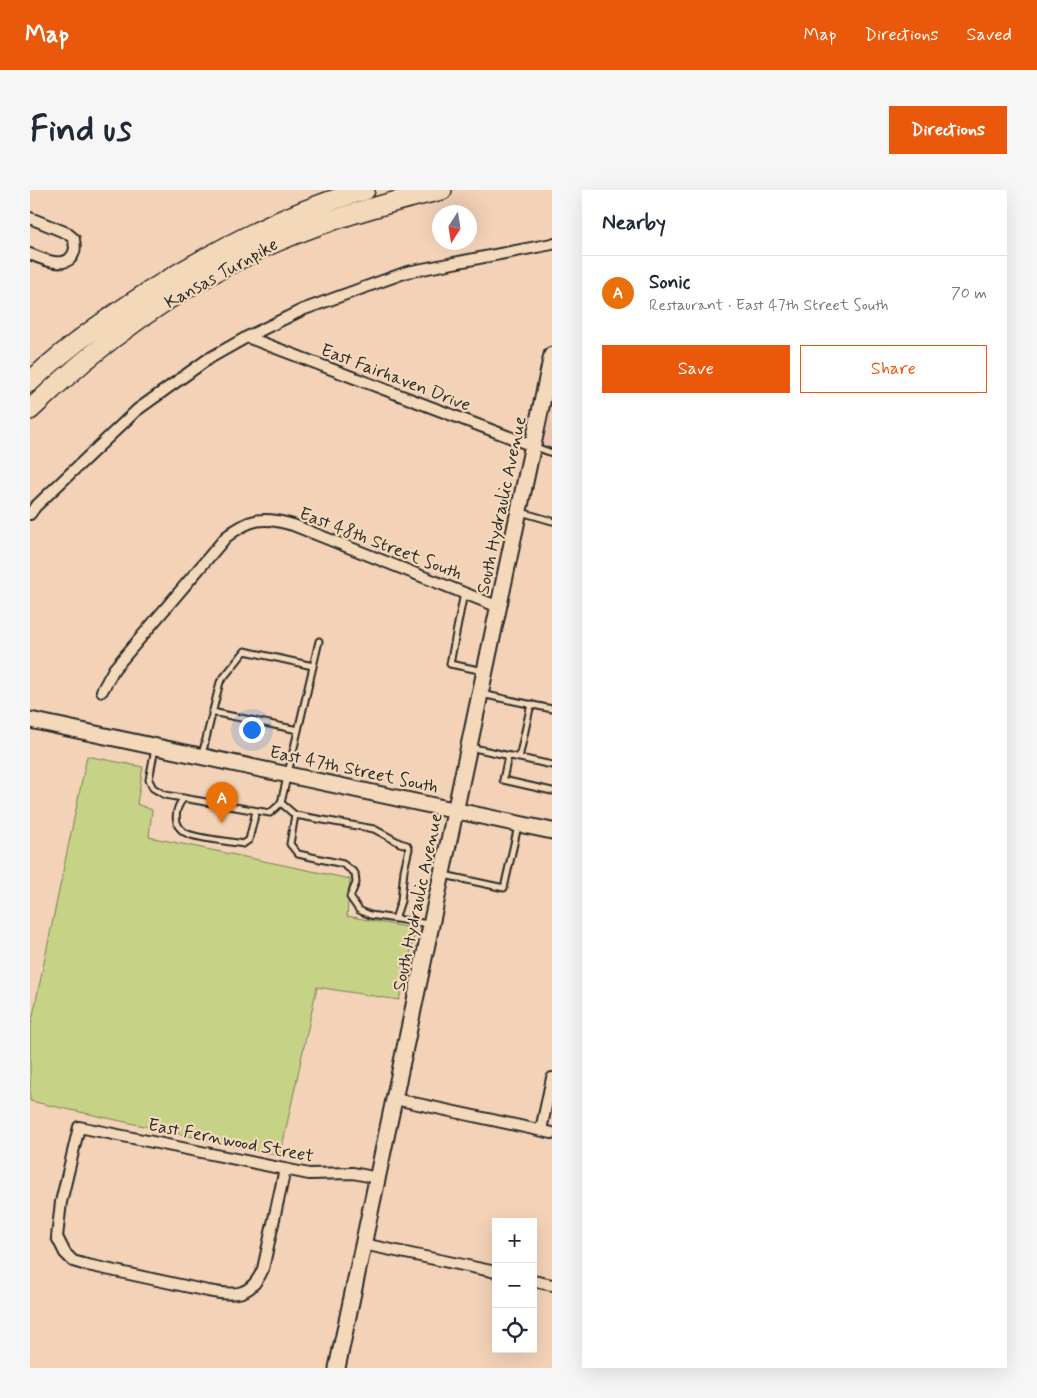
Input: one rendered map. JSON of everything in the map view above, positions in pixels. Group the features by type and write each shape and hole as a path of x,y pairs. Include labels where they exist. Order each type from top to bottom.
{"highway":[{"name":"Kansas Turnpike","path":"30,382 66,350 123,308 214,253 278,222 314,207 365,190"},
{"name":"Kansas Turnpike","path":"30,410 76,368 140,319 180,292 242,257 348,214 442,190"}],"street":[{"path":"30,218 67,233 74,239 75,251 70,258 63,262 44,260 30,254"},
{"path":"30,514 42,500 137,410 208,359 247,337 302,310 407,272 552,244"},
{"name":"East Fairhaven Drive","path":"247,337 533,446"},
{"name":"South Hydraulic Avenue","path":"337,1368 551,360"},
{"name":"East 48th Street South","path":"102,691 114,669 226,537 241,526 251,522 266,519 293,525 499,607"},
{"name":"East 47th Street South","path":"30,720 552,831"},
{"path":"541,1130 552,1078"},
{"path":"395,1099 552,1133"},
{"name":"East Fernwood Street","path":"285,1169 264,1269 258,1280 250,1288 235,1294 208,1291 83,1264 73,1260 65,1253 57,1237 58,1224 79,1127 285,1169 309,1174 353,1173 378,1178"},
{"path":"363,1244 492,1271"},
{"path":"537,1282 552,1285"}],"lane":[{"path":"533,446 552,452"},
{"path":"519,511 552,521"},
{"path":"464,593 450,664 485,671"},
{"path":"155,747 149,780 153,788 165,795 270,814 281,803 319,641"},
{"path":"202,756 220,682 244,651 313,666"},
{"path":"480,694 552,708"},
{"path":"519,758 531,704"},
{"path":"212,712 298,730"},
{"path":"469,747 519,758 534,764 552,765"},
{"path":"508,756 503,780 540,785 552,790"},
{"path":"184,798 178,805 175,814 179,827 188,834 243,844 250,840 256,811"},
{"path":"281,803 295,815 374,829 400,843 407,844 409,850 404,870 401,901 395,919"},
{"path":"295,815 290,844 293,850 298,854 343,864 355,872 356,883 350,897 359,910 370,915 432,924"},
{"path":"442,874 504,888 518,823"}],"shaded area":[{"path":"552,355 552,454 533,446"}],"green space":[{"path":"87,756 143,767 137,804 152,810 149,837 350,879 347,916 416,929 399,1000 317,987 280,1156 30,1101 30,1030"}],"place":[{"name":"Sonic","path":"222,823"}]}
